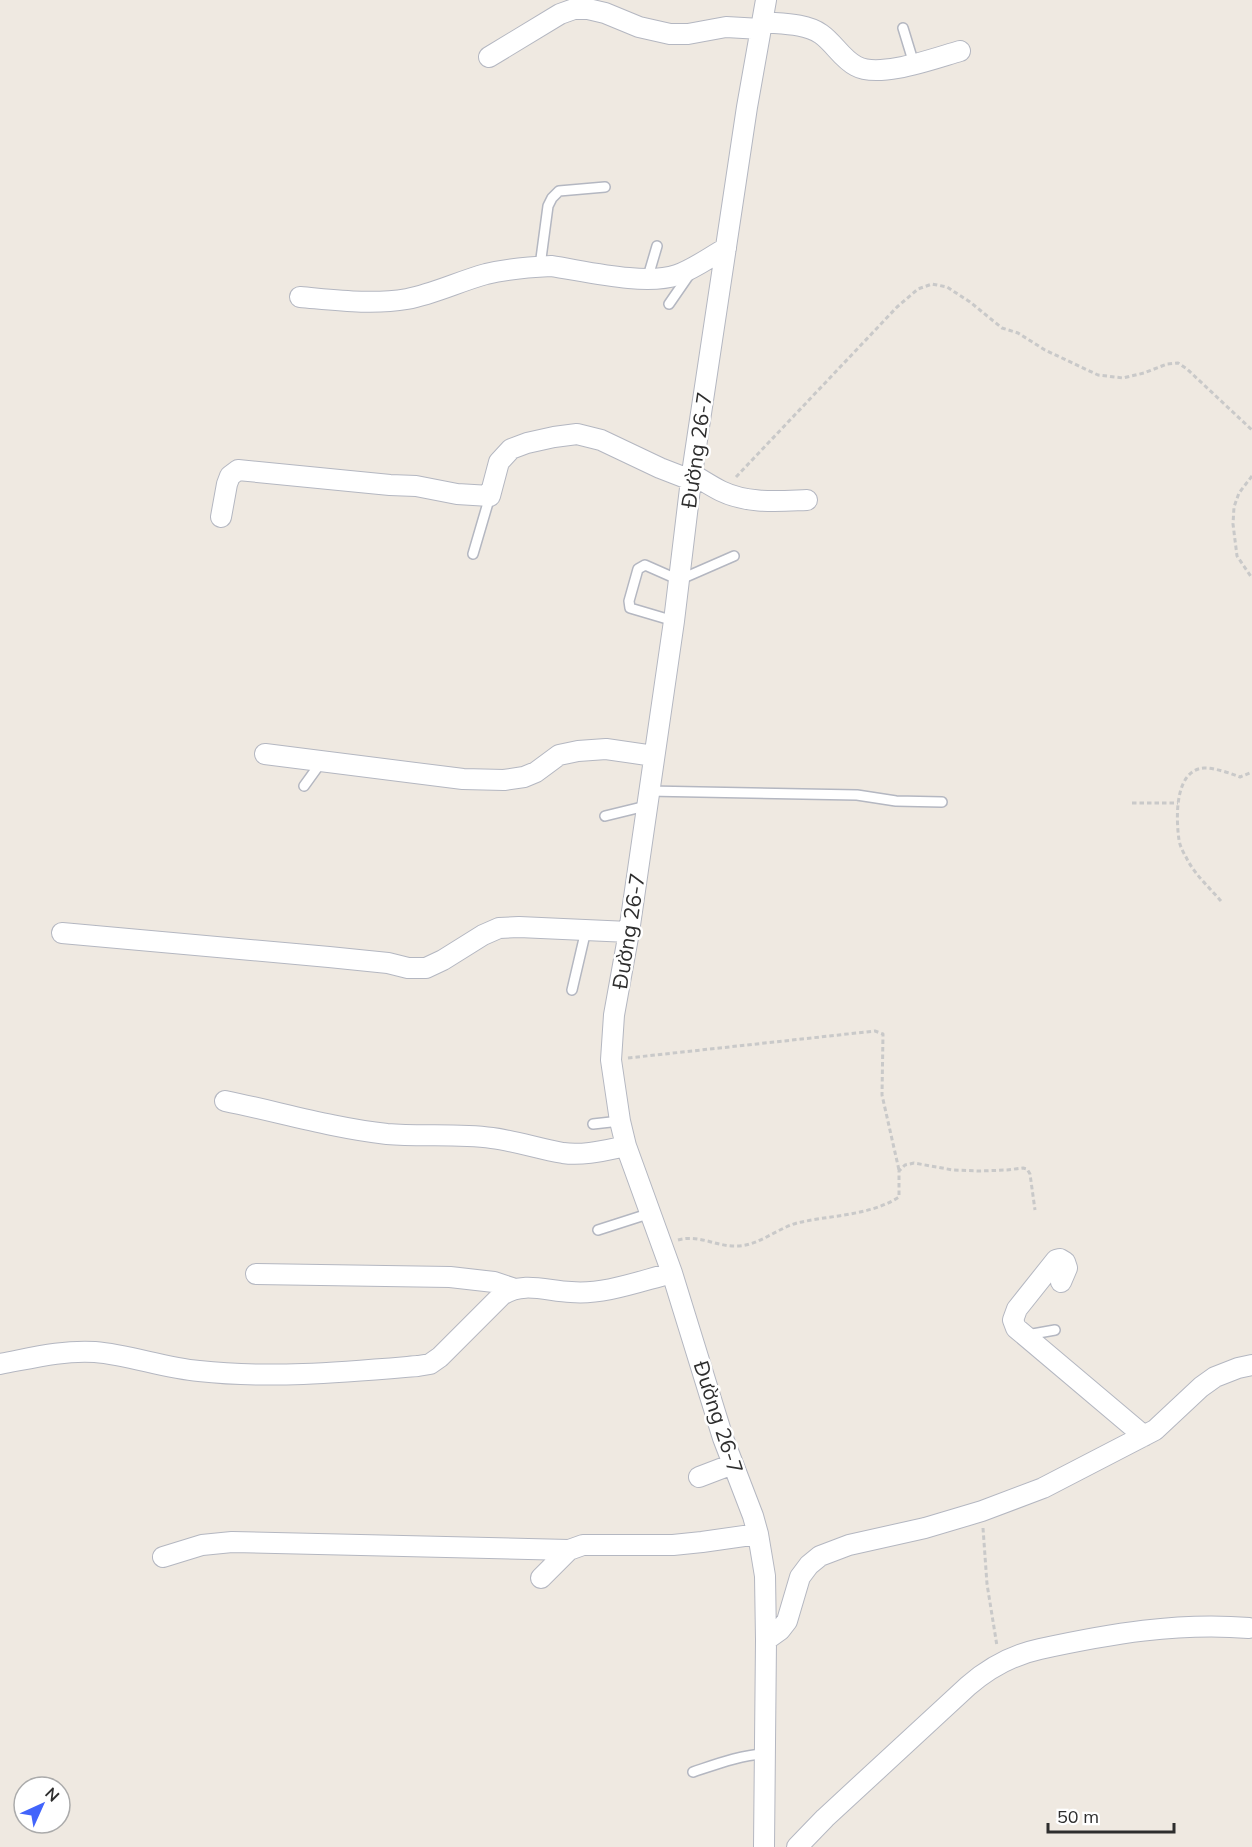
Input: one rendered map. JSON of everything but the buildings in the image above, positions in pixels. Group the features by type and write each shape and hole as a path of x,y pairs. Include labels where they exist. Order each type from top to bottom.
{"street":[{"name":"Đường 26-7","path":"764,1847 765,1576 758,1534 733,1464 672,1273 626,1146 611,1060 614,1015 629,932 674,621 692,477 747,107 766,0"},
{"path":"489,57 560,14 574,9 605,13 639,27 670,34 762,25 802,27 821,34 856,67 875,71 898,68 960,51"},
{"path":"300,297 389,302 410,298 488,273 540,266 647,280 679,274 726,248"},
{"path":"221,517 227,484 230,476 238,470 416,486 457,494 490,496 498,462 511,449 527,443 577,434 601,440 660,468 692,477 723,492 752,500 807,500"},
{"path":"265,754 463,779 504,780 536,772 559,755 578,751 606,749 654,756"},
{"path":"62,933 426,968 443,960 483,934 499,928 629,932"},
{"path":"225,1101 388,1134 490,1137 564,1153 584,1154 626,1146"},
{"path":"1061,1282 1066,1269 1065,1262 1060,1258 1017,1309 1013,1320 1016,1328 1144,1436"},
{"path":"256,1274 450,1277 494,1282 512,1288 537,1287 573,1293 600,1291 672,1273"},
{"path":"0,1364 49,1353 74,1351 98,1352 198,1371 241,1374 342,1373 418,1366 430,1364 440,1357 502,1294 512,1288"},
{"path":"766,1640 780,1630 787,1621 800,1577 820,1556 849,1545 926,1528 982,1511 1043,1488 1144,1436 1163,1423 1201,1387 1227,1372 1252,1365"},
{"path":"699,1477 733,1464"},
{"path":"163,1557 202,1545 232,1542 569,1550 583,1545 673,1545 758,1534"},
{"path":"541,1578 569,1550"},
{"path":"797,1847 825,1818 968,1686 1000,1662 1040,1649 1154,1629 1209,1625 1249,1628"}],"lane":[{"path":"903,28 914,64"},
{"path":"540,266 548,206 552,198 559,191 605,187"},
{"path":"647,280 657,246"},
{"path":"669,304 695,265"},
{"path":"473,554 490,496"},
{"path":"674,621 630,608 629,601 638,569 645,565 679,580 734,556"},
{"path":"304,786 322,761"},
{"path":"605,816 647,799 857,795 896,801 942,802"},
{"path":"572,990 586,930"},
{"path":"593,1124 620,1121"},
{"path":"598,1230 651,1213"},
{"path":"1025,1336 1055,1330"},
{"path":"693,1772 730,1759 766,1754"}],"path":[{"path":"723,492 897,307 918,289 932,284 947,287 1002,328 1018,333 1046,350 1098,375 1123,378 1167,364 1178,363 1252,430"},
{"path":"1252,476 1239,493 1234,507 1233,524 1237,556 1252,578"},
{"path":"1221,901 1192,870 1179,841 1178,803 1181,786 1189,774 1202,768 1220,770 1240,777 1252,772"},
{"path":"1132,803 1178,803"},
{"path":"611,1060 875,1031 883,1034 882,1095 899,1171 899,1197 890,1203 867,1210 796,1224 775,1231 758,1242 740,1247 700,1239 683,1239 662,1244"},
{"path":"899,1171 905,1165 914,1163 953,1170 1027,1169 1030,1174 1035,1210"},
{"path":"982,1511 987,1584 1000,1662"}]}
